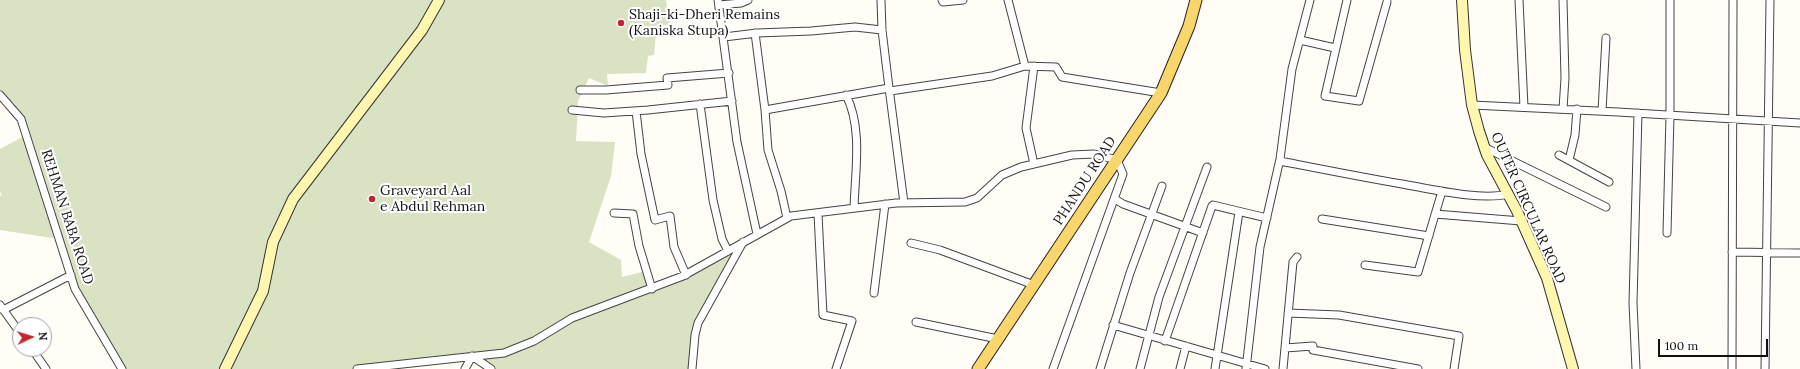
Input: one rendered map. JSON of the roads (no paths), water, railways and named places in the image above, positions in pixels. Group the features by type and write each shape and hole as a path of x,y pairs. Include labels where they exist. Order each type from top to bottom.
{"main road":[{"path":"226,369 263,291 274,242 293,199 422,30 439,0"},
{"name":"PHANDU ROAD","path":"978,369 1161,93 1189,26 1196,0"},
{"name":"OUTER CIRCULAR ROAD","path":"1462,0 1465,50 1472,105 1484,147 1521,221 1547,278 1573,369"}],"street":[{"path":"748,0 741,3 719,2 737,142 757,234"},
{"path":"881,0 882,30 904,203"},
{"path":"942,0 943,2 964,0"},
{"path":"1008,0 1025,66"},
{"path":"1247,366 1260,247 1280,161 1292,70 1310,0"},
{"path":"1347,0 1325,96 1359,101 1387,2"},
{"path":"1519,0 1524,107"},
{"path":"1563,0 1566,78 1563,109"},
{"path":"1667,233 1670,115 1670,0"},
{"path":"1732,369 1732,119 1734,0"},
{"path":"1765,369 1770,0"},
{"path":"724,37 755,33 855,27 882,30"},
{"path":"755,33 765,110 768,150 781,191 787,218"},
{"path":"1602,111 1606,38"},
{"path":"1300,40 1335,48"},
{"path":"765,110 838,98 846,95 992,76 1025,66 1056,67 1062,77 1161,93"},
{"path":"1034,66 1026,128 1034,164"},
{"path":"580,90 606,90 668,85 667,78 729,73"},
{"name":"REHMAN BABA ROAD","path":"0,95 21,119 75,289 122,369"},
{"path":"846,95 850,102 856,135 854,208"},
{"path":"572,110 604,113 732,101"},
{"path":"700,104 713,200 722,239 728,250"},
{"path":"1472,105 1800,123"},
{"path":"1569,160 1575,135 1577,110"},
{"path":"636,111 641,154 654,220 670,216 674,247 686,275"},
{"path":"1636,369 1633,303 1638,113"},
{"path":"1484,147 1606,207"},
{"path":"357,369 387,367 504,353 534,341 572,318 686,275 728,250 791,216 818,214 885,204 965,202 977,198 1002,175 1021,167 1072,155 1094,154 1117,160 1123,174 1115,200 1053,369"},
{"path":"1559,155 1609,182"},
{"path":"1280,161 1442,191 1500,196 1508,194"},
{"path":"1140,369 1150,336 1159,297 1207,167"},
{"path":"1100,369 1113,325 1162,186"},
{"path":"1365,265 1418,272 1442,191"},
{"path":"1115,200 1203,233"},
{"path":"874,294 885,204"},
{"path":"1165,341 1213,205 1267,218"},
{"path":"1215,369 1238,212"},
{"path":"614,213 633,214 652,288"},
{"path":"818,214 823,315 852,321 836,369"},
{"path":"1435,214 1521,221"},
{"path":"1322,219 1429,236"},
{"path":"692,369 695,335 698,323 744,242"},
{"path":"911,243 940,250 1034,285"},
{"path":"1732,252 1800,253"},
{"path":"1283,369 1294,262 1297,258"},
{"path":"12,322 2,308 70,275"},
{"path":"1288,314 1339,315 1459,336 1454,369"},
{"path":"916,322 998,339"},
{"path":"1113,325 1186,346 1247,366 1265,369"},
{"path":"1180,369 1186,346"},
{"path":"1285,348 1313,346 1313,350 1418,369"},
{"path":"465,369 472,356"},
{"path":"472,356 491,369"},
{"path":"38,357 46,369"}],"place":[{"name":"Shaji-ki-Dheri Remains (Kaniska Stupa)","path":"621,23"},
{"name":"Graveyard Aal e Abdul Rehman","path":"372,199"}]}
